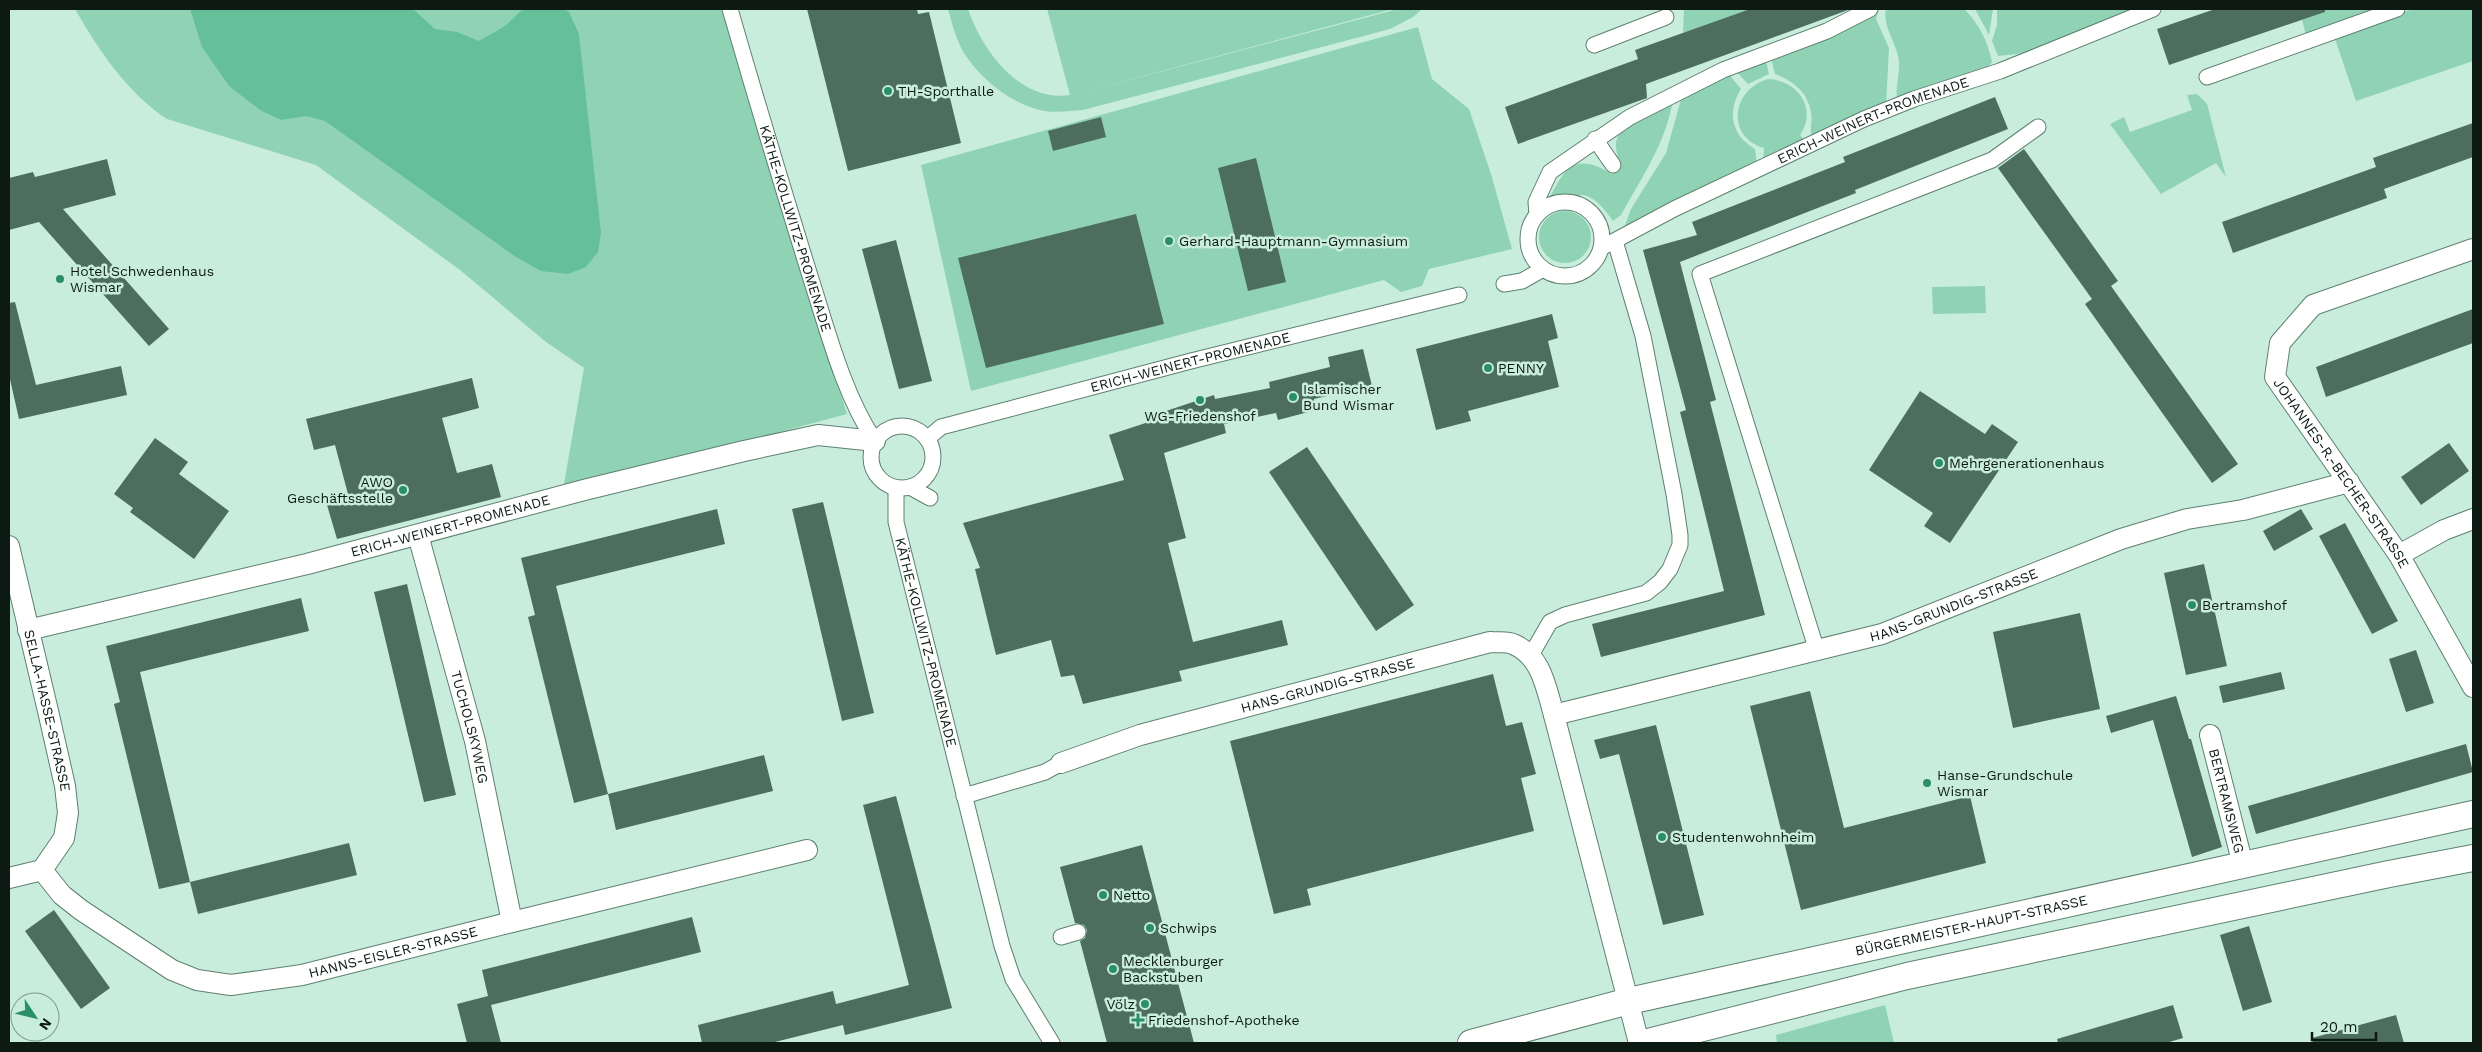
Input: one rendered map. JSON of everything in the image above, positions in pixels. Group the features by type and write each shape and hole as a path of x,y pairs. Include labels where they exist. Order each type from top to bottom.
{"street":[{"name":"KÄTHE-KOLLWITZ-PROMENADE","path":"730,9 830,339 862,422 875,441"},
{"path":"1537,215 1536,202 1550,172 1595,139 1630,117 1723,70 1828,31 1870,9"},
{"name":"ERICH-WEINERT-PROMENADE","path":"1601,248 1674,209 1864,119 1914,99 2000,71 2153,9"},
{"path":"2207,76 2397,9"},
{"path":"1594,45 1666,17"},
{"path":"1817,651 1700,274 1992,160 2038,127"},
{"path":"1595,139 1613,165"},
{"path":"1570,202 1582,206 1592,214 1599,224 1602,236 1601,248 1588,268 1577,274 1566,276 1554,274 1543,269 1535,260 1528,238 1531,226 1537,215 1546,207 1570,202"},
{"path":"1616,241 1643,336 1674,494 1680,545 1670,569 1660,582 1646,593 1565,615 1550,622 1531,655 1540,668 1554,715 1639,1043"},
{"name":"JOHANNES-R.-BECHER-STRASSE","path":"2473,249 2313,306 2280,343 2275,377 2399,555 2473,687"},
{"path":"1504,284 1522,281 1543,269"},
{"name":"ERICH-WEINERT-PROMENADE","path":"927,439 942,427 1191,361 1459,294"},
{"path":"904,487 926,476 931,467 931,448 927,439 910,428 900,426 882,433 875,441 871,458 876,474 888,485 904,487 930,498"},
{"name":"ERICH-WEINERT-PROMENADE","path":"28,630 418,536 584,490 799,439 818,435 875,441"},
{"name":"HANS-GRUNDIG-STRASSE","path":"1554,715 1882,634 2121,539 2187,519 2243,510 2349,482"},
{"name":"KÄTHE-KOLLWITZ-PROMENADE","path":"904,487 898,530 1004,954 1013,979 1052,1043"},
{"path":"2399,555 2444,530 2473,519"},
{"name":"TUCHOLSKYWEG","path":"418,536 475,741 512,922"},
{"name":"SELLA-HASSE-STRASSE","path":"9,546 65,786 68,813 64,838 42,870"},
{"name":"HANS-GRUNDIG-STRASSE","path":"1061,763 1140,735 1490,642 1512,643 1531,655"},
{"name":"BERTRAMSWEG","path":"2210,735 2243,865"},
{"path":"964,796 1044,772 1061,763"},
{"name":"BÜRGERMEISTER-HAUPT-STRASSE","path":"1471,1043 1629,1001 2473,814"},
{"name":"HANNS-EISLER-STRASSE","path":"42,870 62,895 81,910 172,970 197,980 231,985 302,975 807,850"},
{"path":"1644,1043 1907,976 2379,876 2473,858"},
{"path":"9,878 42,870"},
{"path":"1061,937 1078,932"}],"shaded area":[{"path":"75,9 723,9 847,414 563,490 584,368 546,342 460,270 316,165 167,119 126,83 104,55"},
{"path":"190,9 413,9 435,29 457,32 479,41 505,26 523,9 564,9 569,12 579,34 601,233 598,252 586,267 568,274 541,271 516,257 325,121 306,116 281,120 260,110 229,86 202,47"},
{"path":"948,9 968,9 974,25 993,56 1019,82 1035,91 1052,95 1070,95 1047,9 1393,9 1072,95 1398,9 1422,9 1413,17 1390,29 1083,110 1054,112 1042,111 1015,100 986,80 961,48"},
{"path":"1684,9 1750,9 1683,33"},
{"path":"1873,9 1879,9 1876,19 1889,48 1886,107 1812,139 1811,115 1806,98 1788,80 1775,74 1770,55"},
{"path":"1886,9 1964,9 1982,33 1992,62 1987,68 1897,100 1899,61 1886,22"},
{"path":"1975,9 1993,9 1989,35"},
{"path":"1997,9 2140,9 2026,53 1998,56 1992,41 1997,25"},
{"path":"2323,9 2380,9 2306,35 2302,20 2324,12"},
{"path":"2413,9 2473,9 2473,61 2356,101 2334,36"},
{"path":"1418,27 1432,79 1469,109 1491,174 1512,249 1429,269 1422,286 1401,292 1384,280 971,391 921,165"},
{"path":"1765,57 1769,74 1748,84 1734,69"},
{"path":"1728,73 1741,89 1733,114 1736,130 1755,149 1757,165 1623,231 1631,209 1666,153 1682,96"},
{"path":"1768,79 1788,85 1796,90 1802,98 1806,106 1807,115 1800,135 1806,142 1763,163 1764,148 1751,142 1743,134 1739,124 1738,113 1741,102 1747,92 1756,84"},
{"path":"2197,94 2207,104 2226,177 2216,163 2161,194 2110,124 2124,117 2130,132 2192,110 2187,95"},
{"path":"1673,99 1670,115 1659,145 1645,174 1621,215 1613,221 1597,202 1583,195 1576,195 1545,207 1557,184 1570,168 1578,164 1587,164 1612,174 1621,167 1616,152 1618,136 1634,120"},
{"path":"1565,211 1575,213 1583,219 1589,227 1591,237 1589,247 1583,255 1575,261 1565,263 1555,261 1547,255 1541,247 1539,237 1541,227 1547,219 1555,213"},
{"path":"1985,286 1986,313 1933,314 1932,287"},
{"path":"1885,1005 1894,1043 1777,1043 1776,1035"}],"building":[{"name":"TH-Sporthalle","path":"807,9 917,9 918,14 929,12 961,143 848,171"},
{"path":"1750,9 1848,10 1646,84 1647,98 1518,144 1505,107 1638,59 1635,50"},
{"path":"2215,9 2325,9 2325,12 2169,65 2157,29"},
{"path":"1995,97 2008,129 1855,190 1856,193 1680,262 1716,400 1710,402 1765,615 1601,657 1592,624 1724,591 1680,412 1686,410 1643,250 1697,235 1692,222 1845,162 1843,157"},
{"path":"1101,117 1106,137 1053,151 1048,131"},
{"path":"2473,123 2473,157 2384,189 2387,198 2233,253 2222,222 2376,167 2373,158"},
{"path":"2024,149 2118,281 2111,286 2238,464 2212,483 2085,304 2092,299 1998,168"},
{"path":"1256,158 1286,282 1248,291 1218,168"},
{"path":"107,159 116,195 63,209 169,329 149,346 39,222 9,230 9,178 33,172 35,177"},
{"path":"1136,214 1164,324 986,368 958,258"},
{"path":"896,240 932,381 899,389 862,249"},
{"path":"15,302 36,385 121,366 127,395 19,419 9,375 9,303"},
{"path":"2473,309 2473,343 2326,397 2316,367"},
{"name":"PENNY","path":"1552,314 1558,338 1548,341 1559,387 1468,411 1471,421 1436,430 1416,349"},
{"path":"1363,349 1372,386 1314,399 1316,410 1278,420 1276,413 1224,424 1226,433 1164,453 1186,538 1168,543 1193,642 1282,620 1288,645 1179,671 1182,681 1083,704 1074,675 1061,677 1051,640 996,655 975,569 980,568 963,523 1124,480 1109,435 1164,417 1163,412 1214,395 1215,399 1270,388 1269,382 1330,367 1328,357"},
{"path":"472,378 479,408 442,418 457,473 492,464 501,497 337,539 327,505 349,498 335,445 314,450 306,419"},
{"name":"Mehrgenerationenhaus","path":"1920,391 1985,434 1992,424 2018,442 1950,543 1924,526 1933,513 1869,470"},
{"path":"155,438 188,462 179,474 229,511 194,559 130,512 133,508 114,494"},
{"path":"2449,443 2469,471 2421,505 2401,477"},
{"path":"1307,447 1414,605 1376,631 1269,472"},
{"path":"823,502 874,713 842,721 792,509"},
{"path":"717,509 725,544 556,586 608,794 574,803 528,617 535,615 521,558"},
{"path":"2301,509 2313,529 2274,551 2263,531"},
{"path":"2345,523 2398,621 2372,634 2319,536"},
{"name":"Bertramshof","path":"2204,564 2227,666 2186,675 2164,573"},
{"path":"407,584 456,795 424,802 374,592"},
{"path":"301,598 309,631 140,672 190,882 159,889 114,704 120,702 106,646"},
{"path":"2080,613 2100,709 2013,728 1993,632"},
{"path":"2416,650 2434,703 2406,712 2389,659"},
{"path":"2281,672 2285,689 2223,703 2219,686"},
{"path":"1493,674 1506,726 1522,722 1536,774 1521,778 1534,831 1307,889 1311,905 1274,914 1230,741"},
{"path":"1810,691 1844,828 1970,796 1986,863 1801,910 1750,706"},
{"path":"2176,696 2189,739 2191,739 2222,847 2192,857 2153,720 2111,733 2106,716"},
{"name":"Studentenwohnheim","path":"1656,725 1704,915 1663,925 1619,754 1600,759 1594,740"},
{"path":"2466,744 2473,772 2256,834 2248,806"},
{"path":"764,755 773,791 616,830 608,794"},
{"path":"896,796 952,1008 845,1035 843,1025 771,1043 702,1043 698,1025 833,991 836,1004 909,985 863,805"},
{"path":"349,843 357,875 198,914 190,882"},
{"path":"1142,845 1194,1043 1107,1043 1080,941 1085,938 1087,930 1084,925 1075,923 1060,867"},
{"path":"54,910 110,988 81,1009 25,931"},
{"path":"692,917 701,952 491,1005 501,1043 467,1043 457,1004 488,996 482,970"},
{"path":"2249,926 2272,1002 2243,1011 2220,935"},
{"path":"2173,1005 2183,1038 2166,1043 2058,1043 2057,1039"},
{"path":"2396,1015 2404,1043 2313,1043 2312,1038"}],"place":[{"name":"TH-Sporthalle","path":"888,91"},
{"name":"Gerhard-Hauptmann-Gymnasium","path":"1169,241"},
{"name":"Hotel Schwedenhaus Wismar","path":"60,279"},
{"name":"PENNY","path":"1488,368"},
{"name":"Islamischer Bund Wismar","path":"1293,397"},
{"name":"WG-Friedenshof","path":"1200,400"},
{"name":"Mehrgenerationenhaus","path":"1939,463"},
{"name":"AWO Geschäftsstelle","path":"403,490"},
{"name":"Bertramshof","path":"2192,605"},
{"name":"Hanse-Grundschule Wismar","path":"1927,783"},
{"name":"Studentenwohnheim","path":"1662,837"},
{"name":"Netto","path":"1103,895"},
{"name":"Schwips","path":"1150,928"},
{"name":"Mecklenburger Backstuben","path":"1113,969"},
{"name":"Völz","path":"1145,1004"},
{"name":"Friedenshof-Apotheke","path":"1138,1020"}]}
